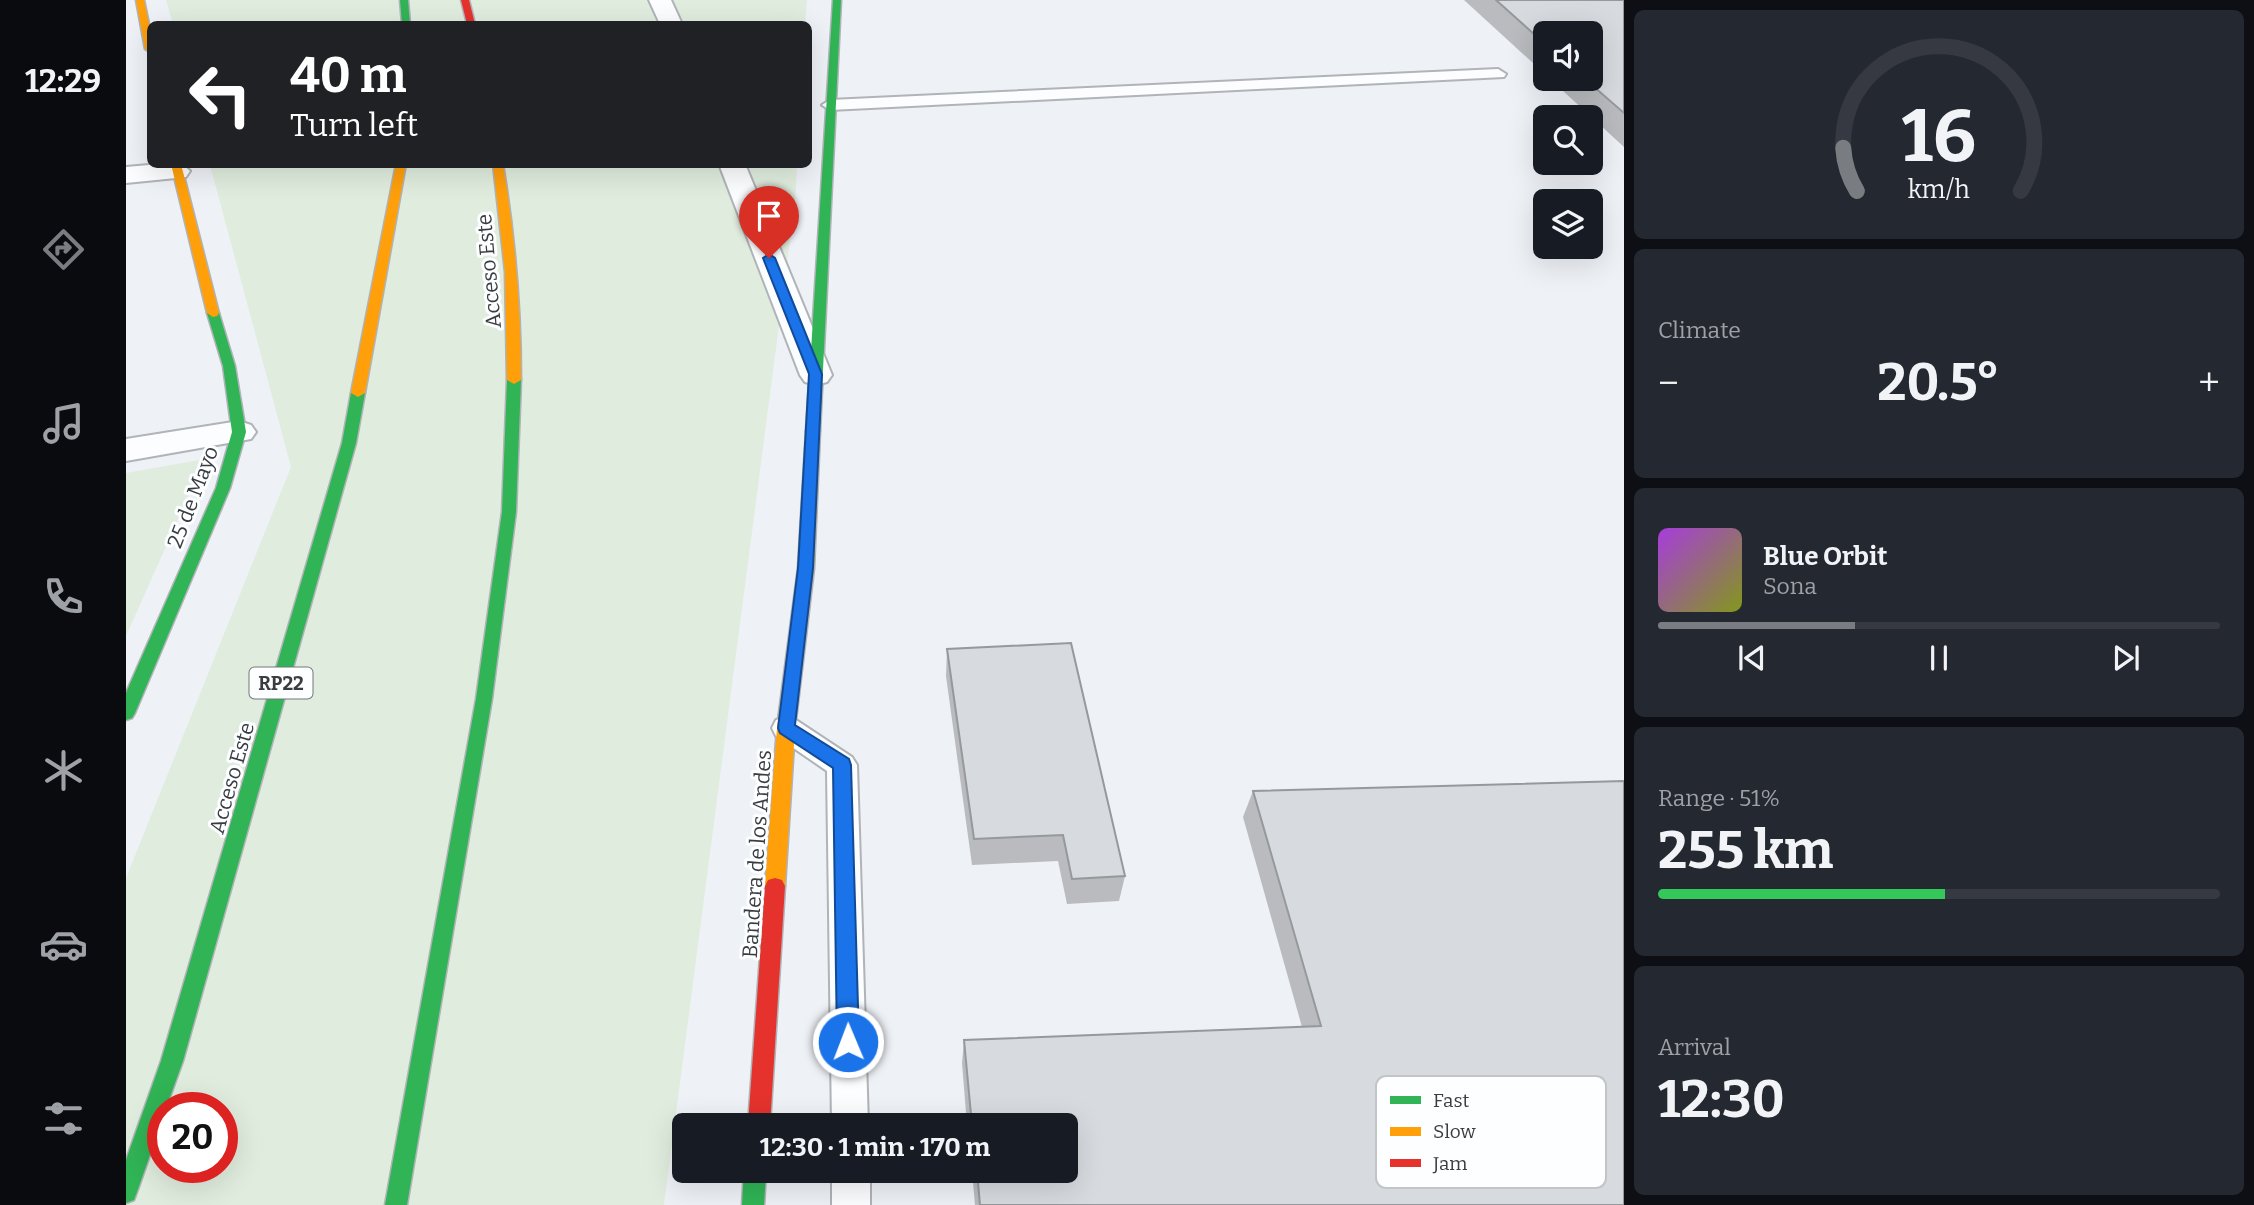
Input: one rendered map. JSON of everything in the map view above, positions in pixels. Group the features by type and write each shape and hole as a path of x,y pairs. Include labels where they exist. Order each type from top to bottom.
{"main road":[{"path":"140,0 147,34"},
{"path":"404,0 406,21"},
{"path":"465,0 470,21"},
{"path":"472,21 476,0"},
{"name":"Bandera de los Andes","path":"760,1113 786,728 806,568 837,0"},
{"name":"25 de Mayo","path":"126,713 223,488 239,432 229,366 204,285 177,168"},
{"path":"389,168 390,233"},
{"name":"Acceso Este","path":"126,1192 172,1061 349,443 400,168"},
{"name":"Acceso Este","path":"396,1205 484,699 509,512 516,317 508,226 499,168"},
{"path":"753,1205 754,1183"}],"street":[{"path":"660,0 670,21"},
{"path":"126,175 177,168"},
{"path":"734,168 816,374"},
{"path":"126,450 239,432"}],"lane":[{"path":"830,105 1497,74"},
{"path":"786,728 842,765 850,1113"},
{"path":"851,1183 852,1205"}],"green space":[{"path":"166,0 807,0 805,21 172,21"},
{"path":"211,168 797,168 795,203 676,1113 672,1113 672,1144 664,1205 126,1205 126,878 291,467"},
{"path":"205,459 126,636 126,473"}],"building":[{"path":"1496,0 1624,0 1624,113 1599,91 1603,91 1603,21 1533,21 1533,33"},
{"path":"1071,643 1125,876 1072,879 1063,835 974,839 947,649"},
{"path":"1624,781 1624,1205 980,1205 978,1183 1078,1183 1078,1113 971,1113 964,1040 1321,1026 1253,791"}],"traffic: fast":[{"path":"404,0 406,21"},
{"path":"813,431 837,0"},
{"path":"126,713 223,488 239,432 229,366 213,313"},
{"path":"396,1205 484,699 509,512 514,380"},
{"path":"126,1192 172,1061 349,443 358,393"},
{"path":"753,1205 754,1183"}],"traffic: slow":[{"path":"140,0 147,34"},
{"path":"177,168 213,313"},
{"path":"358,393 400,168"},
{"path":"499,168 511,272 514,380"},
{"path":"775,886 786,728 806,568 813,431"}],"traffic: jam":[{"path":"465,0 470,21"},
{"path":"760,1113 775,886"}],"route":[{"path":"769,258 816,374 806,568 786,728 842,765 848,1042"}]}
